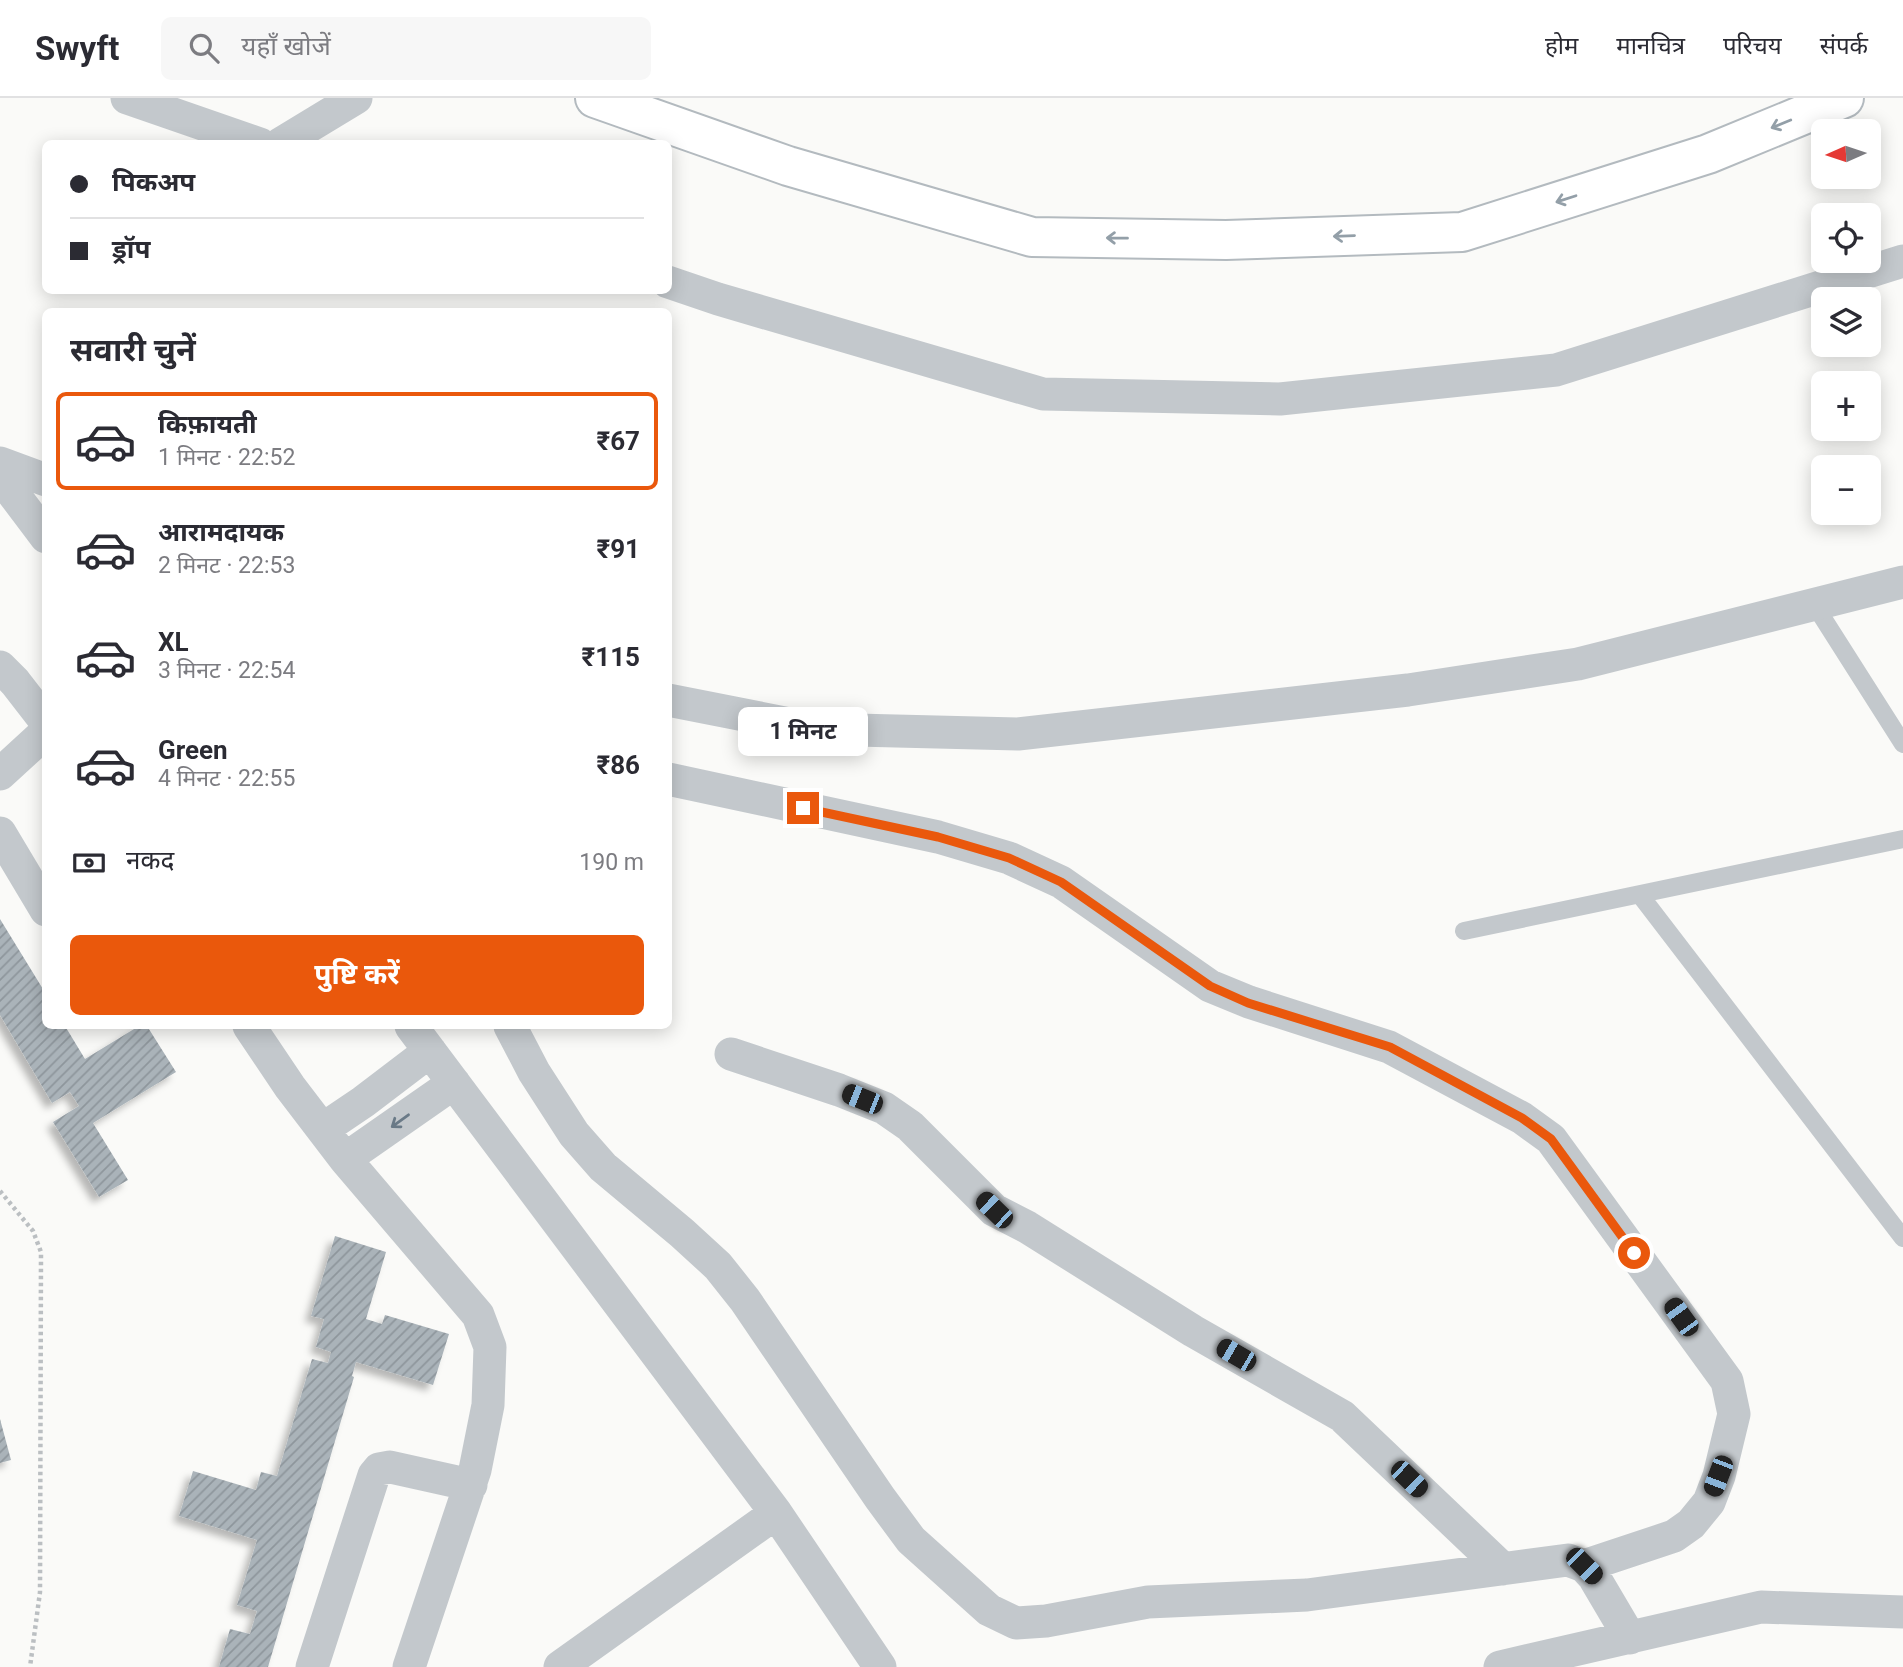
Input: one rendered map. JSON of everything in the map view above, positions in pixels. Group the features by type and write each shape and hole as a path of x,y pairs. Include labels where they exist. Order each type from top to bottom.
{"main road":[{"path":"595,98 788,166 1032,237 1226,240 1462,232 1709,154 1844,98"}],"street":[{"path":"127,98 248,140"},
{"path":"287,140 356,98"},
{"path":"672,283 1043,394 1280,399 1556,370 1903,261"},
{"path":"0,463 42,479"},
{"path":"0,476 42,532"},
{"path":"672,701 815,729 1018,734 1408,690 1578,664 1903,582"},
{"path":"0,667 42,717"},
{"path":"0,774 42,736"},
{"path":"672,780 938,837 1009,858 1061,882 1210,986 1248,1003 1390,1047 1522,1118 1551,1139 1727,1381 1734,1414 1709,1502 1691,1524 1674,1536 1584,1566"},
{"path":"0,833 42,903"},
{"path":"252,1029 290,1087 345,1159 478,1315 490,1347 488,1405 475,1470 409,1667"},
{"path":"512,1029 534,1073 574,1134 603,1167 718,1266 745,1300 911,1540 989,1610 1016,1623 1046,1621 1147,1602 1307,1595 1568,1560 1584,1566 1594,1577 1630,1637"},
{"path":"323,1129 363,1102 421,1038 776,1513 880,1667"},
{"path":"731,1054 884,1108 910,1126 994,1210 1027,1227 1193,1331 1342,1416 1503,1569"},
{"path":"345,1159 454,1083"},
{"path":"313,1667 374,1475 379,1469 390,1466 471,1485"},
{"path":"560,1667 776,1513"},
{"path":"1500,1667 1761,1607 1903,1612"}],"lane":[{"path":"1814,604 1903,744"},
{"path":"1464,932 1903,839"},
{"path":"1640,895 1903,1238"}],"path":[{"path":"0,1191 33,1231 41,1252 40,1592 30,1667"}],"building":[{"path":"0,919 42,987 42,1029 67,1029 85,1059 134,1029 149,1029 176,1072 93,1123 128,1180 99,1197 53,1122 79,1106 70,1092 52,1103 0,1015"},
{"path":"335,1236 386,1252 366,1319 382,1324 385,1315 449,1334 433,1385 356,1362 352,1376 354,1377 268,1667 219,1667 230,1629 250,1634 257,1611 237,1605 257,1540 179,1516 193,1471 256,1490 261,1472 277,1476 312,1359 328,1363 331,1352 316,1347 324,1319 311,1316"},
{"path":"0,1419 11,1460 0,1463"}],"route":[{"path":"803,808 938,837 1009,858 1061,882 1210,986 1248,1003 1390,1047 1522,1118 1551,1139 1634,1253"}]}
